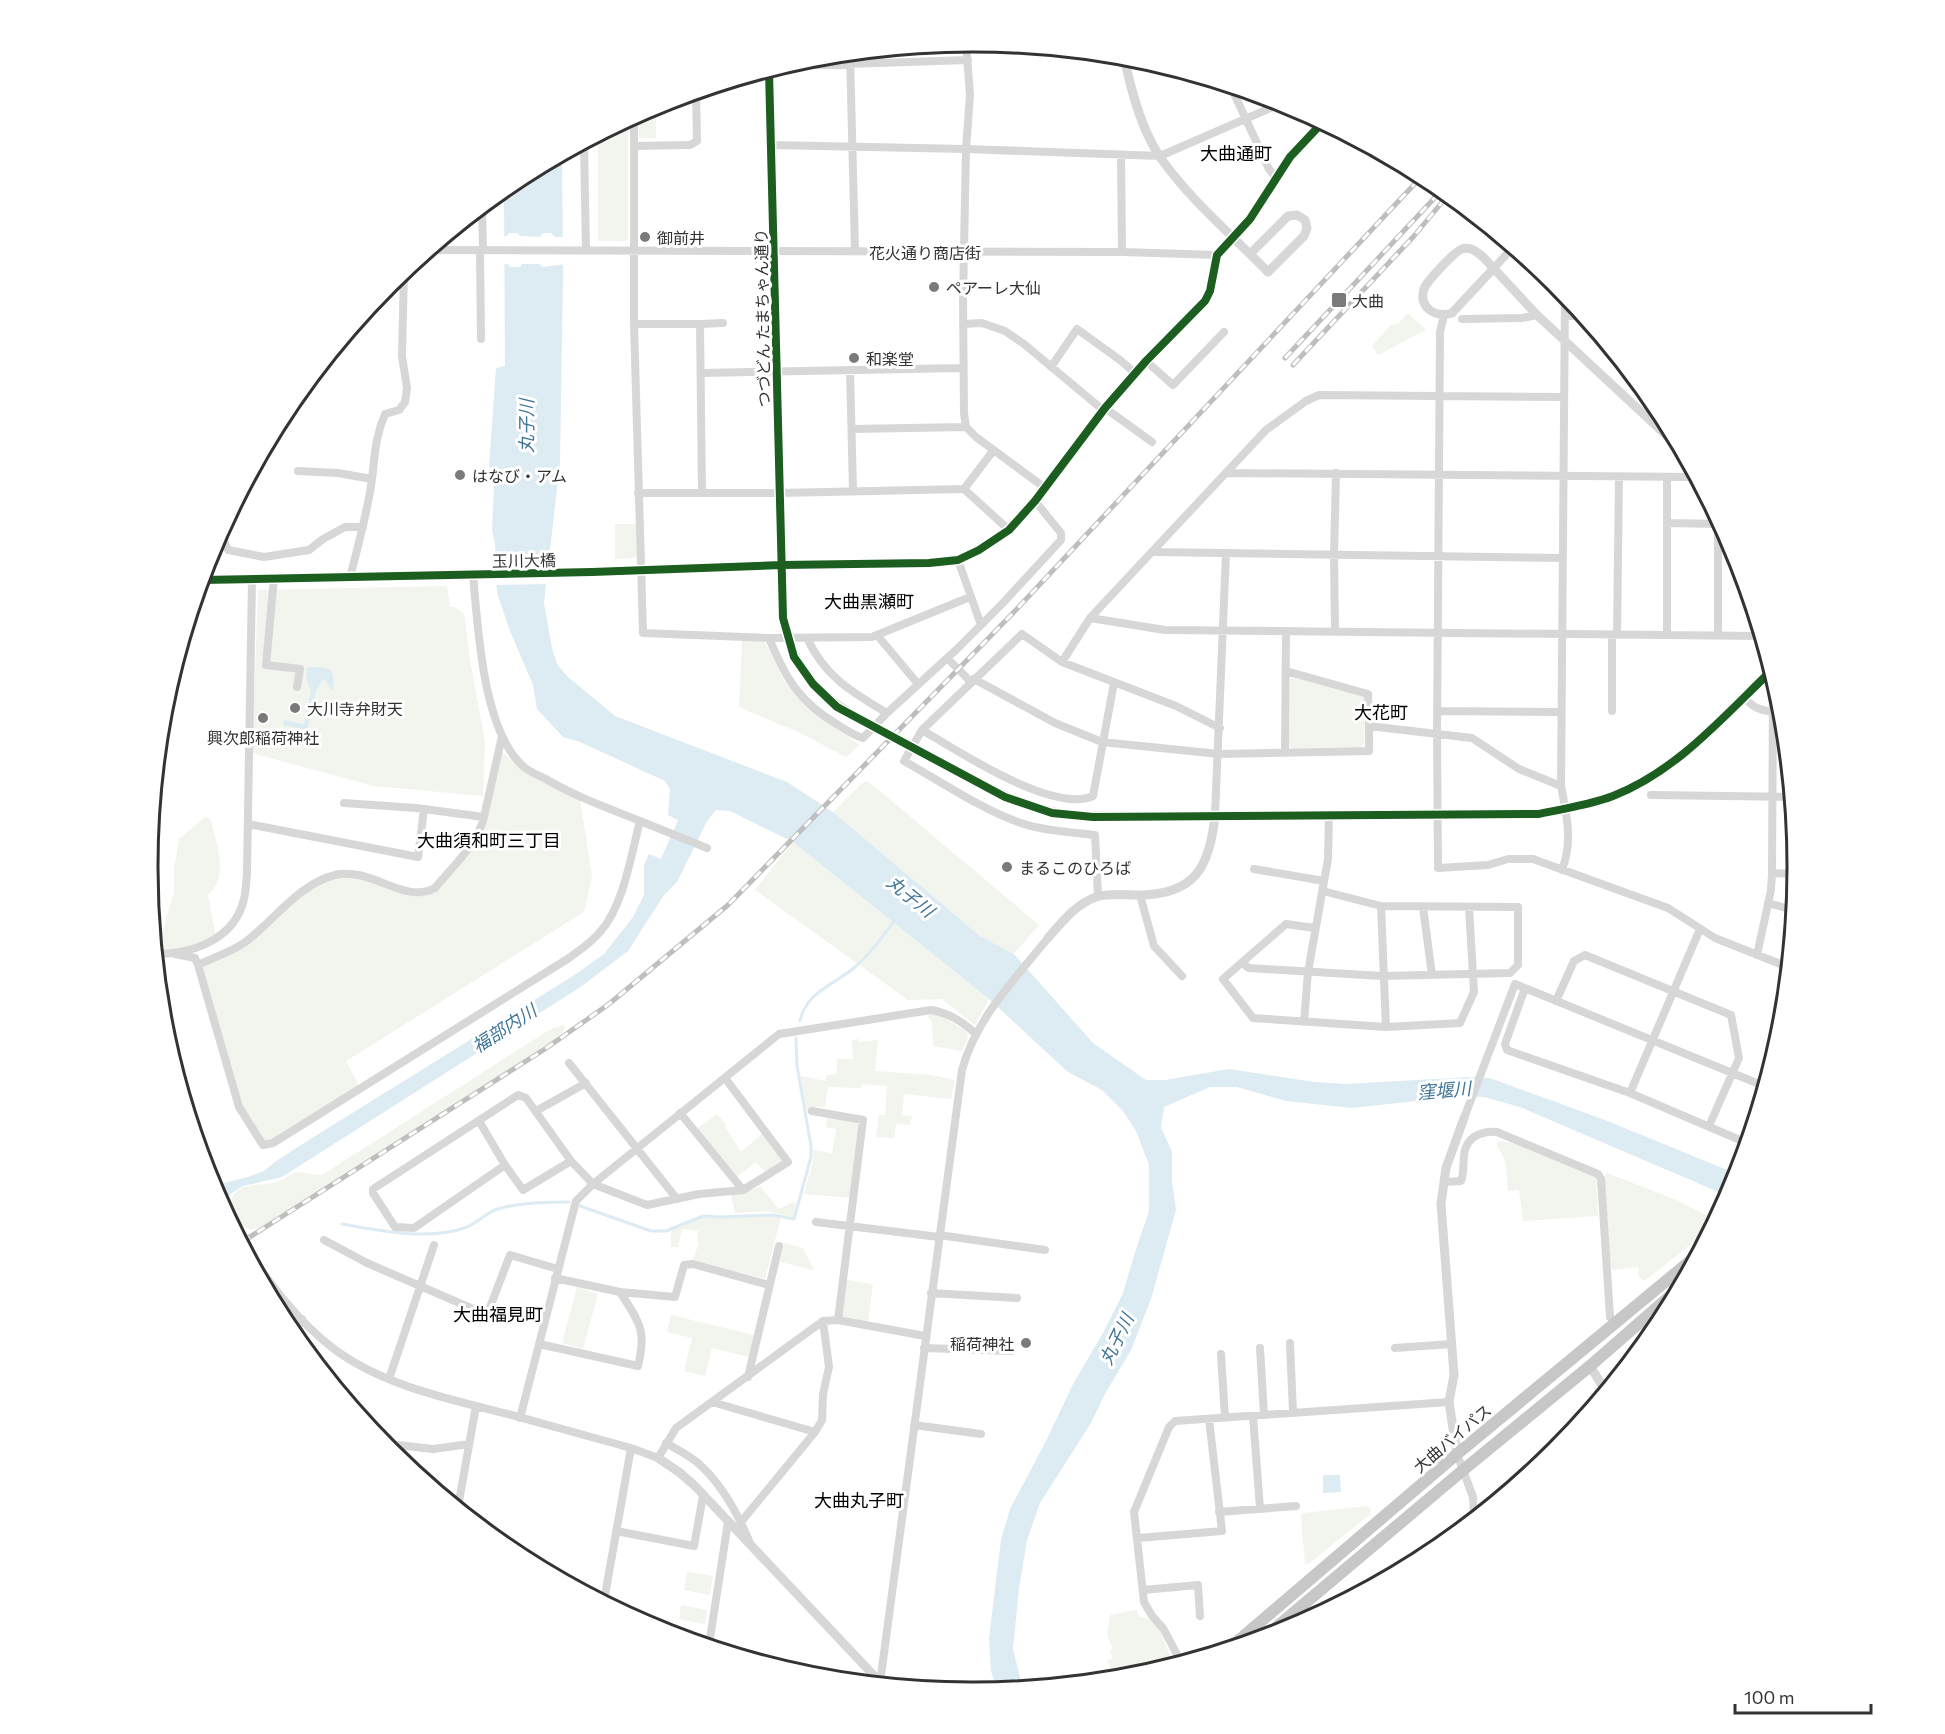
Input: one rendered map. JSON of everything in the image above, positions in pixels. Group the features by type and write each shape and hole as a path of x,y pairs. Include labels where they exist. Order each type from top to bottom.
{"highway":[{"name":"大曲バイパス","path":"1247,1633 1457,1454 1681,1269"},
{"name":"大曲バイパス","path":"1288,1617 1658,1306"}],"street":[{"path":"966,428 962,400 962,368 966,149 970,95 967,52"},
{"path":"840,63 968,60"},
{"path":"850,63 855,251"},
{"path":"1126,67 1142,121 1160,156 1194,198 1234,237 1250,254 1268,272 1304,236 1307,228 1305,220 1297,215 1288,216 1250,254"},
{"name":"つづどん たまちゃん通り","path":"769,78 783,618 794,657 813,684 837,707 867,723"},
{"path":"1235,96 1269,169 1277,179"},
{"path":"634,146 690,145 697,141 696,102"},
{"path":"771,145 1160,156 1269,109"},
{"path":"634,127 634,324 643,633 769,638 877,635 970,597"},
{"path":"981,625 958,560 979,550 1009,530 1035,501 1104,409 1146,361 1205,301 1210,291 1217,255 1250,219 1290,157 1316,129"},
{"path":"584,151 584,250"},
{"path":"1121,155 1122,252"},
{"path":"481,339 482,217"},
{"path":"1508,253 1494,268 1458,308 1452,313 1437,315 1426,304 1423,296 1425,287 1461,249 1476,251 1494,268 1537,315 1659,428"},
{"name":"花火通り商店街","path":"441,250 1122,252 1217,255"},
{"path":"350,577 372,479 377,432 385,414 399,410 405,402 407,388 402,356 404,285"},
{"path":"1562,870 1569,836 1561,786 1565,309"},
{"path":"1444,315 1440,332 1439,397 1436,815 1438,868 1488,865 1508,859 1533,859 1668,908 1715,938 1781,964"},
{"path":"1462,319 1522,318 1537,315"},
{"path":"1565,316 1572,316"},
{"path":"634,324 723,323"},
{"path":"963,324 982,323 1005,331 1104,409 1152,442"},
{"path":"700,324 702,493"},
{"path":"1051,367 1077,329 1135,373"},
{"path":"1146,361 1173,385 1224,332"},
{"path":"701,374 962,368"},
{"path":"850,370 853,491"},
{"path":"1062,662 1090,618 1266,430 1306,401 1319,395 1564,397"},
{"path":"852,429 966,428 993,451 1045,488"},
{"path":"964,489 993,451"},
{"path":"298,471 338,473 372,479"},
{"path":"1227,472 1687,477"},
{"path":"1335,631 1336,473"},
{"path":"1612,711 1619,477"},
{"path":"1667,477 1667,635"},
{"path":"638,493 964,489 1009,530"},
{"path":"769,638 783,670 810,705 826,718 857,737 863,738 981,625 1061,540 1061,532 1035,501"},
{"path":"1667,523 1711,524"},
{"path":"225,544 228,550 264,557 309,550 345,527 363,527"},
{"path":"1718,540 1718,636"},
{"path":"1154,552 1563,558"},
{"path":"881,1676 962,1070 975,1033 987,1013 1048,938 1080,905 1098,896 1161,894 1175,890 1198,874 1210,852 1219,754 1226,553"},
{"name":"玉川大橋","path":"211,580 576,573 781,565 928,563 958,560"},
{"path":"473,575 477,637 482,669 502,736 509,750 524,767 562,789 707,848"},
{"path":"163,954 209,944 223,934 239,913 244,900 247,876 252,578"},
{"path":"274,578 266,665 300,669 297,687"},
{"path":"1090,618 1165,630 1753,636"},
{"path":"1285,751 1286,631"},
{"path":"1098,896 1095,835 1049,830 1019,822 999,814 904,761 922,730 1022,633 1062,662 1176,706 1220,728"},
{"path":"877,635 918,684"},
{"path":"807,638 823,667 838,681 887,713"},
{"path":"947,658 972,681 1055,723 1102,742 1219,754 1369,751 1368,693 1286,671"},
{"path":"923,752 1005,797 1052,813 1093,817 1538,814 1615,795 1659,771 1695,744 1764,678"},
{"path":"922,730 1016,782 1051,795 1082,799 1093,796 1114,683"},
{"path":"1744,697 1751,706 1772,716"},
{"path":"1438,711 1561,712"},
{"path":"1757,956 1772,873 1773,720"},
{"path":"1369,726 1472,738 1519,769 1561,786"},
{"path":"198,965 242,944 303,891 327,877 349,873 365,875 411,892 427,892 435,888 480,831 502,736"},
{"path":"1652,795 1783,797"},
{"path":"344,803 424,809 484,817"},
{"path":"248,824 418,857 424,809"},
{"path":"1304,1022 1308,972 1328,859 1329,815"},
{"path":"172,953 195,958 239,1107 263,1145 273,1143 569,958 592,941 609,921 617,905 640,821"},
{"path":"1254,869 1324,881"},
{"path":"1772,873 1787,874"},
{"path":"1242,963 1249,968 1382,976 1510,973 1518,965 1518,907 1381,906 1323,891"},
{"path":"1140,895 1154,946 1182,976"},
{"path":"1768,903 1785,908"},
{"path":"1381,906 1382,976 1386,1027"},
{"path":"1423,907 1432,975"},
{"path":"1315,928 1286,924 1223,979 1253,1017 1386,1027 1460,1023 1474,992 1469,907"},
{"path":"1630,1093 1700,929"},
{"path":"1556,1001 1574,961 1585,955 1731,1016 1739,1058 1709,1126"},
{"path":"1510,973 1515,984 1757,1083"},
{"path":"1474,1509 1473,1497 1457,1454 1449,1402 1454,1374 1441,1204 1446,1168 1515,984"},
{"path":"1525,988 1505,1044 1508,1050 1630,1093 1740,1140"},
{"path":"520,1418 576,1201 593,1185 779,1034 931,1010 945,1012 975,1033"},
{"path":"569,1063 677,1199"},
{"path":"505,1165 414,1228 395,1227 373,1193 373,1188 518,1095 526,1098 571,1161 593,1185 647,1205 699,1194 743,1190 788,1162 725,1078"},
{"path":"536,1112 586,1083"},
{"path":"812,1111 863,1120 838,1320"},
{"path":"680,1113 743,1190"},
{"path":"479,1121 523,1190 571,1161"},
{"path":"1444,1182 1461,1181 1465,1147 1472,1139 1489,1131 1497,1132 1598,1174 1601,1179 1610,1317"},
{"path":"816,1222 1045,1250"},
{"path":"324,1240 367,1263 487,1315 510,1255 558,1269"},
{"path":"388,1378 434,1245"},
{"path":"748,1377 779,1246"},
{"path":"555,1278 620,1292 675,1297 684,1265 693,1264 769,1285"},
{"path":"277,1291 302,1319 334,1349 361,1366 388,1378 476,1406 631,1448 657,1458 679,1472 873,1676"},
{"path":"539,1344 638,1366 643,1345 641,1325 620,1292"},
{"path":"931,1293 1017,1298"},
{"path":"299,1326 302,1319"},
{"path":"657,1458 676,1428 824,1321 838,1320 925,1336"},
{"path":"741,1522 815,1432 822,1420 823,1394 829,1367 824,1321"},
{"path":"1290,1343 1293,1413"},
{"path":"1395,1348 1451,1344"},
{"path":"924,1348 1011,1351"},
{"path":"1260,1348 1264,1415"},
{"path":"1221,1354 1225,1418"},
{"path":"1590,1366 1601,1384"},
{"path":"712,1402 815,1432"},
{"path":"1177,1655 1163,1628 1144,1602 1134,1512 1169,1427 1175,1421 1449,1402"},
{"path":"459,1499 476,1406"},
{"path":"1253,1416 1260,1508"},
{"path":"1138,1538 1222,1531 1209,1419"},
{"path":"914,1425 981,1434"},
{"path":"666,1443 698,1463 719,1488 741,1522 753,1549"},
{"path":"399,1445 433,1449 469,1444"},
{"path":"605,1594 631,1448"},
{"path":"616,1531 694,1546 703,1496"},
{"path":"1220,1512 1296,1506"},
{"path":"710,1638 728,1522"},
{"path":"1143,1590 1198,1585 1200,1616"}],"shaded area":[{"path":"656,117 656,138 639,138 639,124"},
{"path":"628,129 628,239 598,241 598,144"},
{"path":"1408,313 1426,330 1378,355 1372,346 1391,325 1398,324"},
{"path":"615,524 636,524 637,555 634,558 615,559"},
{"path":"447,586 450,607 464,614 485,742 483,796 374,786 252,753 258,590"},
{"path":"742,640 765,642 784,680 800,700 860,745 846,757 800,733 739,707"},
{"path":"1293,676 1361,694 1365,699 1364,744 1361,747 1292,748 1289,745 1290,680"},
{"path":"502,752 538,780 580,799 592,876 584,912 346,1061 359,1086 272,1142 266,1143 240,1106 201,966 241,947 322,882 349,875 428,893 478,839"},
{"path":"866,781 1039,925 1014,954 980,936 833,812"},
{"path":"205,817 211,820 220,859 218,879 208,895 215,933 204,941 189,947 167,950 163,949 161,935 174,892 174,869 179,839"},
{"path":"793,842 989,999 975,1025 942,999 908,1000 755,890"},
{"path":"940,1015 967,1032 968,1038 962,1051 933,1046 932,1022 927,1016"},
{"path":"563,1025 566,1027 558,1038 544,1048 260,1228 251,1229 241,1225 231,1203 232,1197 239,1190 244,1187 278,1182 296,1172 322,1175 549,1030"},
{"path":"858,1039 859,1042 878,1040 875,1071 931,1075 955,1080 951,1099 904,1094 902,1115 912,1116 910,1125 896,1124 894,1138 876,1137 879,1115 885,1115 887,1086 863,1084 861,1088 828,1087 825,1107 811,1107 810,1113 806,1114 800,1076 826,1081 826,1075 837,1074 837,1059 853,1059 852,1040"},
{"path":"717,1114 741,1152 762,1134 784,1161 765,1172 756,1162 735,1178 697,1129"},
{"path":"827,1118 854,1121 858,1124 851,1198 804,1194 813,1161 813,1150 832,1153 836,1129 826,1127"},
{"path":"1497,1142 1516,1143 1596,1176 1598,1216 1523,1221 1519,1190 1508,1191 1505,1163 1497,1147"},
{"path":"1607,1173 1679,1201 1708,1216 1696,1240 1646,1280 1642,1280 1638,1275 1637,1267 1613,1270 1610,1266 1604,1177"},
{"path":"760,1186 779,1209 793,1202 796,1204 793,1217 766,1211 735,1213 731,1195 745,1193"},
{"path":"781,1217 765,1279 693,1260 699,1242 697,1240 698,1231 682,1229 678,1247 671,1247 671,1230 697,1218"},
{"path":"784,1243 803,1248 814,1270 780,1262"},
{"path":"847,1280 873,1284 868,1322 845,1319 842,1316"},
{"path":"577,1287 598,1294 583,1349 562,1343"},
{"path":"671,1315 754,1335 749,1357 712,1348 705,1376 684,1371 692,1338 667,1332"},
{"path":"1368,1506 1371,1511 1369,1515 1310,1563 1305,1564 1301,1517 1303,1513"},
{"path":"687,1572 713,1576 710,1595 684,1590"},
{"path":"681,1605 707,1610 705,1624 679,1619"},
{"path":"1137,1610 1138,1615 1157,1624 1171,1657 1111,1669 1107,1661 1113,1658 1110,1651 1113,1649 1107,1635 1110,1615"}],"water":[{"path":"562,164 560,462 544,603 557,664 568,677 615,716 787,782 833,812 980,936 1014,954 1093,1043 1146,1080 1165,1080 1229,1069 1314,1082 1345,1084 1490,1078 1605,1120 1728,1170 1719,1192 1520,1107 1484,1097 1461,1096 1352,1108 1286,1101 1237,1087 1210,1087 1164,1107 1161,1127 1172,1152 1172,1182 1176,1210 1151,1299 1131,1350 1091,1423 1040,1503 1027,1540 1019,1588 1013,1649 1021,1680 994,1681 991,1671 989,1638 1001,1540 1010,1509 1073,1384 1123,1293 1149,1211 1149,1165 1136,1131 1123,1111 1102,1090 1068,1072 989,999 793,842 730,811 716,810 707,821 677,882 664,895 628,951 579,988 282,1177 243,1186 228,1196 222,1183 264,1171 312,1138 573,976 604,954 633,917 644,895 644,865 649,854 661,859 678,820 668,815 670,789 665,781 580,742 563,737 537,709 533,685 497,593 495,543 492,530 494,487 498,471 489,467 496,368 505,366 504,201"},
{"path":"311,667 323,667 330,670 333,677 333,689 331,690 326,681 322,680 316,691 307,730 283,725 284,720 304,724 311,690 306,671"},
{"path":"1323,1475 1340,1475 1341,1492 1323,1493"}],"pier":[{"path":"509,233 540,237 543,233 551,233 555,237 566,237 566,264 542,267 540,264 522,264 520,267 510,267 508,264 502,264 502,237"},
{"path":"552,560 550,584 494,585 493,561"}],"waterway":[{"path":"800,1021 808,1003 861,962 895,920"},
{"path":"580,1206 651,1231 666,1231 703,1216 773,1215 794,1219 811,1157 797,1066 796,1038"},
{"path":"342,1224 404,1233 437,1233 467,1227 491,1212 503,1208 531,1203 569,1202"}],"tunnel":[{"path":"867,723 923,752"}],"railway":[{"path":"248,1238 545,1049 609,1004 728,905 1014,612 1415,184"},
{"path":"1285,358 1435,197"},
{"path":"1293,365 1414,236 1442,202"}],"cycle path":[{"path":"769,78 783,618 794,657 813,684 837,707 1005,797 1052,813 1093,817 1538,814 1613,796 1658,772 1698,741 1764,678"},
{"path":"211,580 592,572 781,565 929,563 958,560 979,550 1009,530 1035,501 1105,408 1146,361 1205,301 1210,291 1217,255 1250,219 1290,157 1316,129"}],"place":[{"name":"御前井","path":"645,237"},
{"name":"ペアーレ大仙","path":"934,287"},
{"name":"大曲","path":"1339,300"},
{"name":"和楽堂","path":"854,358"},
{"name":"はなび・アム","path":"460,475"},
{"name":"大川寺弁財天","path":"295,708"},
{"name":"興次郎稲荷神社","path":"263,718"},
{"name":"まるこのひろば","path":"1007,867"},
{"name":"稲荷神社","path":"1026,1343"}],"district":[{"name":"大曲通町","path":"1236,153"},
{"name":"大曲黒瀬町","path":"869,601"},
{"name":"大花町","path":"1381,712"},
{"name":"大曲須和町三丁目","path":"489,840"},
{"name":"大曲福見町","path":"498,1314"},
{"name":"大曲丸子町","path":"859,1500"}],"water label":[{"name":"丸子川","path":"526,426"},
{"name":"丸子川","path":"911,896"},
{"name":"福部内川","path":"504,1028"},
{"name":"窪堰川","path":"1444,1090"},
{"name":"丸子川","path":"1116,1339"}]}
